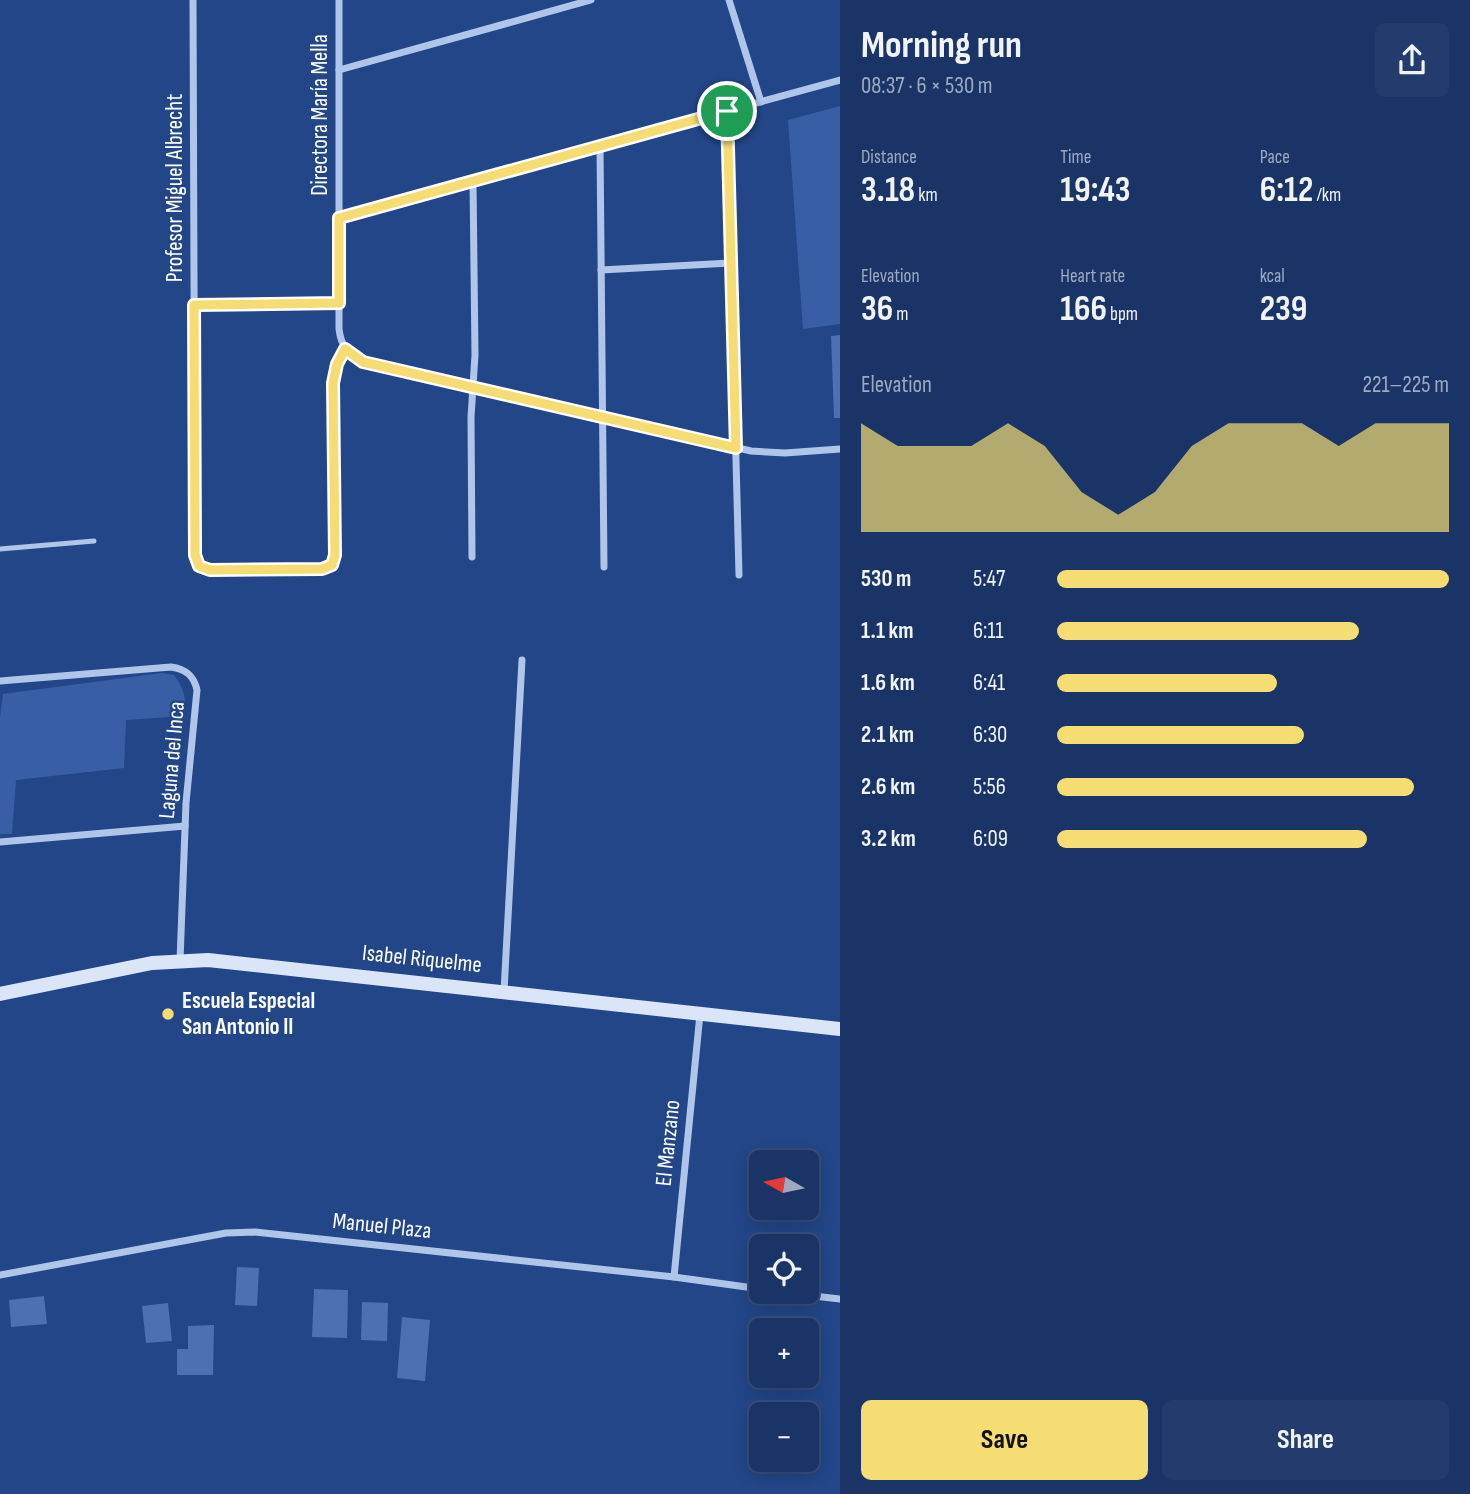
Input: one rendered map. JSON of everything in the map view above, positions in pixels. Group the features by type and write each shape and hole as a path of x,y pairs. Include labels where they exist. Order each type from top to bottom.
{"main road":[{"name":"Isabel Riquelme","path":"0,994 125,967 180,960 236,961 840,1029"}],"street":[{"name":"Profesor Miguel Albrecht","path":"193,0 195,555 199,566 204,569 322,569 332,565 335,555 333,383 337,364 345,349"},
{"name":"Directora María Mella","path":"339,0 339,329 345,349"},
{"path":"339,70 591,0"},
{"path":"729,0 761,102"},
{"path":"339,218 840,80"},
{"path":"727,111 739,575"},
{"path":"600,146 604,567"},
{"path":"472,557 471,417 475,355 473,181"},
{"path":"601,270 730,263"},
{"path":"194,305 339,303"},
{"path":"345,349 363,362 736,448 785,453 840,449"},
{"path":"504,991 522,660"},
{"name":"Laguna del Inca","path":"0,681 171,667 186,671 192,677 197,690 185,826 180,960"},
{"path":"0,842 185,826"},
{"name":"El Manzano","path":"674,1277 701,1013"},
{"name":"Manuel Plaza","path":"0,1275 226,1233 247,1232 749,1287"},
{"path":"819,1297 840,1299"}],"lane":[{"path":"0,549 94,541"}],"shaded area":[{"path":"840,106 840,324 803,329 788,120"},
{"path":"162,673 174,675 180,685 185,699 184,716 126,720 124,768 16,780 12,834 0,834 0,717 3,694"}],"building":[{"path":"840,335 840,418 834,418 831,336"},
{"path":"237,1267 259,1268 257,1306 235,1305"},
{"path":"314,1289 348,1290 347,1338 312,1337"},
{"path":"44,1296 47,1324 11,1327 9,1300"},
{"path":"362,1302 388,1303 387,1341 361,1340"},
{"path":"168,1303 172,1341 146,1343 142,1306"},
{"path":"402,1317 430,1320 425,1381 397,1378"},
{"path":"214,1325 213,1375 177,1375 177,1349 188,1349 188,1326"}],"place":[{"name":"Escuela Especial San Antonio II","path":"168,1014"}],"route":[{"path":"727,111 736,448 363,362 345,349 337,364 333,383 335,561 322,569 210,570 199,566 195,555 194,305 339,303 339,218 727,111"}]}
